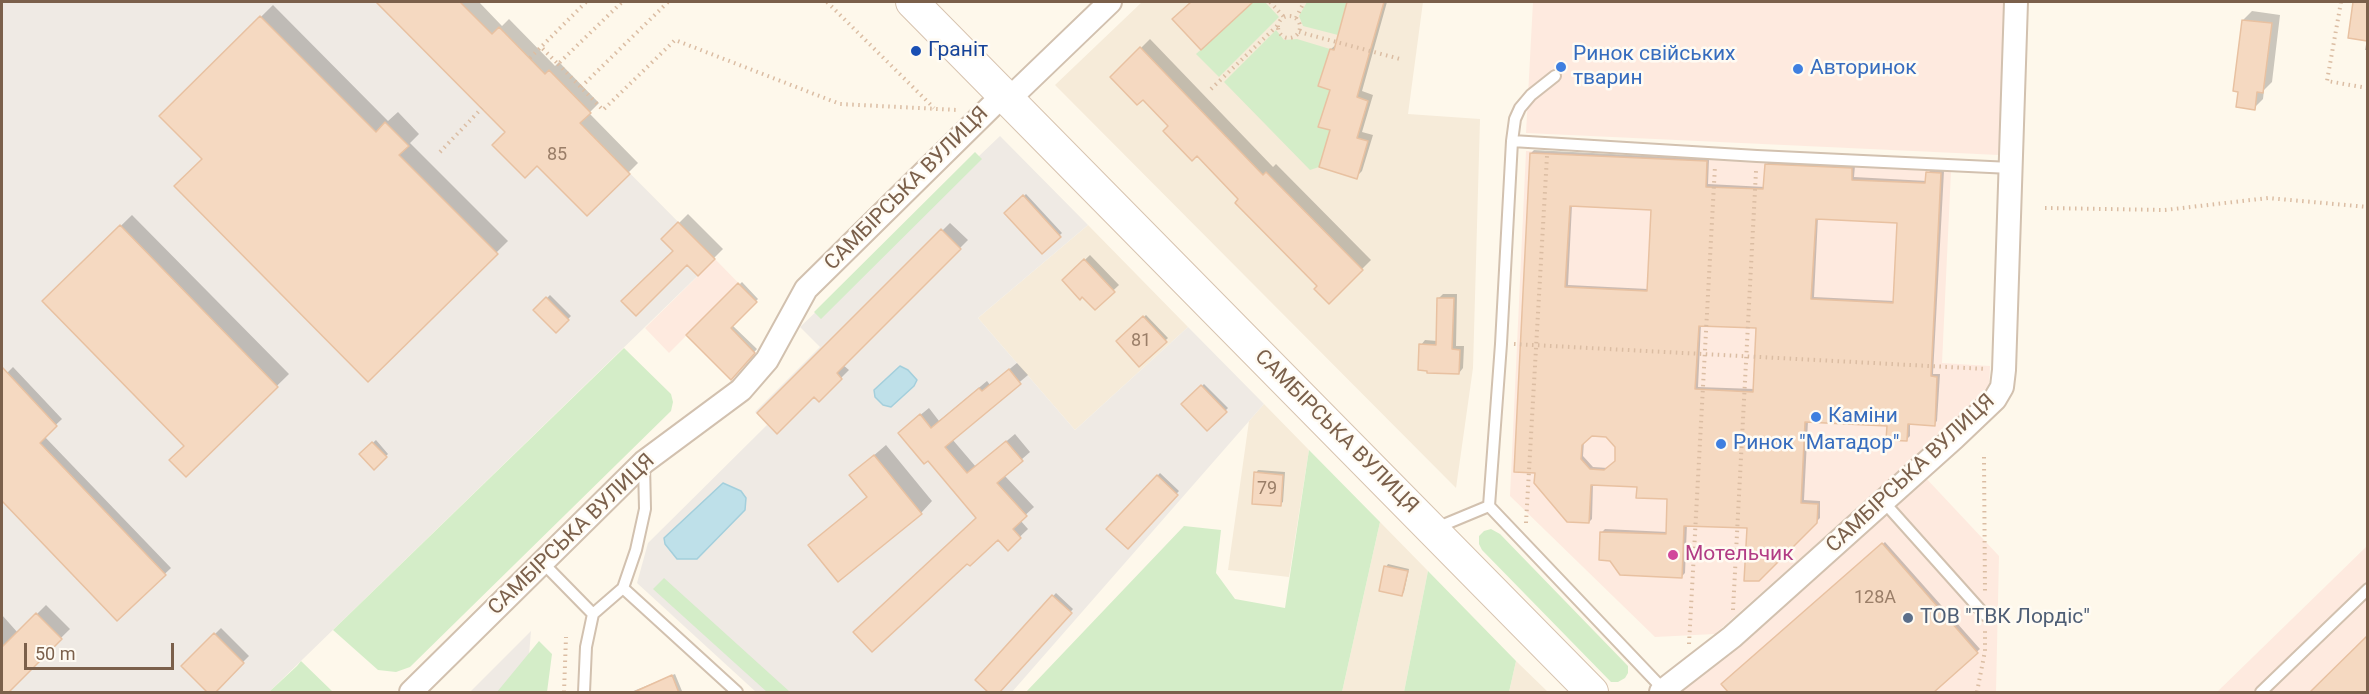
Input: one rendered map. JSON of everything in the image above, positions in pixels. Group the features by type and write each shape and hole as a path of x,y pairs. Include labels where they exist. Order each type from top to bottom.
{"main road":[{"name":"САМБІРСЬКА ВУЛИЦЯ","path":"912,2 999,102 1432,530 1592,693"}],"street":[{"name":"САМБІРСЬКА ВУЛИЦЯ","path":"1663,691 1732,637 1995,399 2002,387 2016,2"},
{"path":"999,102 1104,4"},
{"name":"САМБІРСЬКА ВУЛИЦЯ","path":"411,693 644,462 741,390 767,360 806,289 999,102"}],"lane":[{"path":"1555,76 1531,95 1520,108 1515,119 1489,506 1663,691"},
{"path":"1512,141 1716,154 2011,168"},
{"path":"584,693 586,647 593,614 622,588 636,550 645,509 644,462"},
{"path":"1883,501 1985,615"},
{"path":"1432,530 1489,506"},
{"path":"542,562 593,614"},
{"path":"622,588 737,693"},
{"path":"2261,693 2367,590"}],"path":[{"path":"530,58 586,2"},
{"path":"558,64 622,2"},
{"path":"581,87 668,2"},
{"path":"826,2 934,108"},
{"path":"1270,2 1284,17"},
{"path":"1296,18 1304,2"},
{"path":"2341,2 2327,81 2367,88"},
{"path":"1211,89 1284,17 1291,15 1300,22 1299,32 1293,38 1286,38 1280,33 1279,24"},
{"path":"1299,32 1400,58"},
{"path":"541,47 603,110 675,40 840,104 934,108 999,102"},
{"path":"440,152 482,108"},
{"path":"1525,543 1547,144"},
{"path":"1687,670 1716,154"},
{"path":"1732,637 1757,156"},
{"path":"2045,208 2165,210 2268,198 2367,206"},
{"path":"1501,344 2004,370"},
{"path":"1977,693 1985,651 1984,457"},
{"path":"564,693 566,637"}],"shaded area":[{"path":"2,2 460,2 492,34 499,27 545,74 549,70 591,113 580,123 715,259 269,692 2,692"},
{"path":"1142,2 1423,2 1408,114 1480,119 1473,368 1456,488 1055,85"},
{"name":"Авторинок","path":"1533,2 2006,2 1999,155 1526,133"},
{"path":"1000,136 1088,225 978,318 1075,430 1188,327 1264,404 1012,692 756,692 637,583 648,543 767,425 755,412 820,347 800,327"},
{"name":"Ринок \"Матадор\"","path":"1526,151 1951,171 1942,363 1990,366 1989,391 1715,634 1655,637 1510,496"},
{"path":"1088,225 1188,327 1075,430 978,318"},
{"path":"715,259 757,302 731,328 758,355 732,381 686,336 669,353 645,328"},
{"path":"1264,404 1309,450 1289,577 1228,570 1249,421"},
{"path":"1924,476 1999,556 1996,692 1678,692"},
{"path":"1380,522 1428,571 1404,692 1342,692"},
{"path":"2367,546 2367,692 2217,692"},
{"path":"531,631 526,692 470,692"},
{"path":"1516,661 1548,692 1509,692"}],"green space":[{"path":"1253,2 1265,2 1279,17 1219,77 1196,54"},
{"path":"1307,2 1347,2 1338,35 1303,26 1299,16"},
{"path":"1276,30 1284,40 1297,39 1330,49 1319,86 1330,90 1319,127 1330,130 1319,167 1310,170 1224,82"},
{"path":"975,152 982,159 821,319 814,312"},
{"path":"624,348 671,394 673,402 671,411 410,667 396,672 378,670 333,630"},
{"path":"1309,450 1380,522 1342,692 1026,692 1184,526 1221,530 1216,573 1235,599 1285,608"},
{"path":"1491,529 1500,534 1628,666 1625,678 1618,682 1611,682 1482,550 1479,536"},
{"path":"1428,571 1516,661 1509,692 1404,692"},
{"path":"664,578 790,692 767,692 653,589"},
{"path":"539,641 552,654 547,692 497,692"},
{"path":"301,661 333,692 269,692 297,666"}],"water":[{"path":"900,366 908,370 917,380 914,386 891,407 883,405 875,397 874,390"},
{"path":"723,483 741,491 746,498 745,510 697,559 677,559 665,544 664,538"}],"building":[{"path":"376,2 460,2 492,34 499,27 545,74 549,70 591,113 580,123 630,174 587,216 537,166 525,178 492,145 505,132"},
{"path":"1191,2 1253,2 1201,50 1172,19"},
{"path":"1347,2 1384,2 1357,97 1368,101 1357,138 1368,141 1357,179 1319,167 1330,130 1318,127 1330,90 1318,86 1330,49 1334,50"},
{"path":"2353,2 2367,2 2367,41 2348,38"},
{"path":"260,16 376,132 385,122 409,146 399,155 498,254 368,382 174,186 202,159 159,116"},
{"path":"2242,20 2272,23 2263,93 2257,92 2255,110 2236,107 2238,92 2233,91"},
{"path":"1140,47 1263,175 1266,172 1363,270 1329,304 1314,289 1317,286 1235,203 1238,199 1197,156 1192,161 1163,131 1168,126 1143,100 1137,105 1110,77"},
{"name":"Ринок \"Матадор\"","path":"1530,153 1707,161 1706,187 1763,189 1765,164 1852,168 1852,180 1925,183 1926,172 1941,173 1931,376 1937,377 1935,426 1908,424 1907,441 1886,440 1887,426 1805,422 1801,503 1818,504 1817,523 1759,581 1744,581 1747,528 1684,526 1682,578 1620,575 1610,561 1599,560 1600,532 1666,534 1667,499 1636,498 1637,487 1591,485 1589,523 1567,522 1534,483 1535,473 1514,472","holes":["1570,206 1651,210 1647,291 1565,287","1816,219 1897,223 1893,303 1811,299","1699,326 1756,328 1753,392 1695,389","1592,436 1606,437 1615,447 1615,461 1604,470 1590,469 1581,459 1582,445"]},
{"path":"1023,195 1061,237 1042,254 1004,213"},
{"path":"678,222 715,259 698,276 687,265 636,316 621,301 673,251 661,239"},
{"path":"120,225 278,387 186,477 169,460 184,446 42,301"},
{"path":"941,229 961,249 837,373 842,379 819,402 814,397 777,434 757,413"},
{"path":"1084,259 1115,292 1095,310 1082,297 1080,300 1062,280"},
{"path":"738,283 757,302 731,328 755,353 731,380 686,335"},
{"path":"546,297 569,320 556,333 533,310"},
{"path":"1437,298 1454,298 1452,349 1460,350 1459,374 1427,373 1427,371 1418,370 1419,344 1436,345"},
{"path":"1143,316 1167,342 1139,367 1116,341"},
{"path":"2,367 57,426 40,443 166,575 117,621 2,501"},
{"path":"1009,369 1021,384 945,447 967,473 1006,441 1023,461 997,483 1027,516 1013,529 1021,538 1008,551 998,540 970,566 967,564 872,652 853,632 976,518 928,461 924,464 898,433 920,414 931,428 979,388 982,391"},
{"path":"1201,385 1227,412 1207,431 1181,404"},
{"path":"372,442 387,457 374,470 359,454"},
{"path":"874,455 922,514 838,582 808,545 867,497 849,475"},
{"path":"1254,472 1283,475 1281,506 1252,504"},
{"path":"1157,475 1178,495 1128,549 1106,529"},
{"path":"1882,543 1978,653 1933,693 1729,693 1721,684"},
{"path":"1384,566 1408,571 1402,596 1379,591"},
{"path":"1052,595 1072,613 999,693 989,693 975,680"},
{"path":"36,613 62,639 8,693 2,693 2,647"},
{"path":"214,633 244,663 215,693 208,693 181,666"},
{"path":"2367,636 2367,693 2309,693"},
{"path":"672,675 679,693 632,693"}],"place":[{"name":"Граніт","path":"916,51"},
{"name":"Ринок свійських тварин","path":"1561,67"},
{"name":"Авторинок","path":"1798,69"},
{"name":"Каміни","path":"1816,417"},
{"name":"Ринок \"Матадор\"","path":"1721,444"},
{"name":"Мотельчик","path":"1673,555"},
{"name":"ТОВ \"ТВК Лордіс\"","path":"1908,618"}]}
